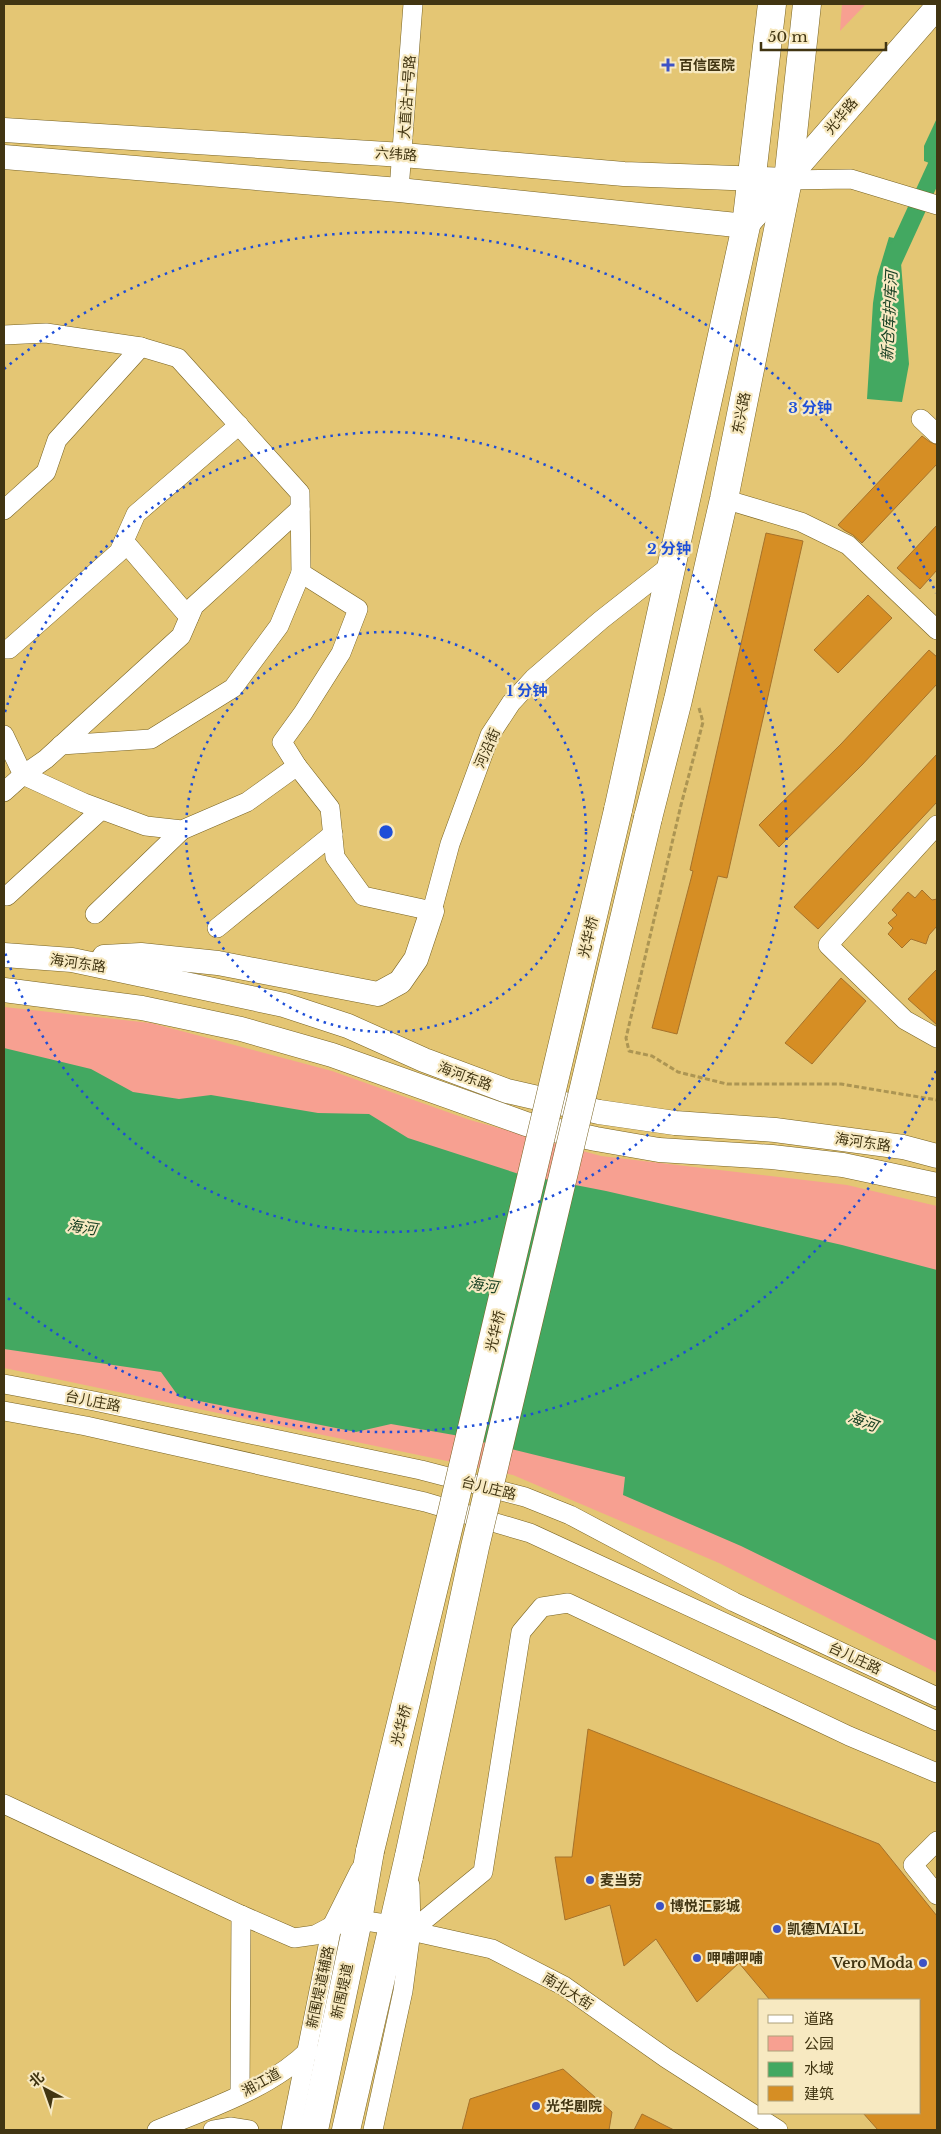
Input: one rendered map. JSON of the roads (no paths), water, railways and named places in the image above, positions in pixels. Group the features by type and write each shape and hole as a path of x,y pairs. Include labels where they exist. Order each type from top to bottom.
{"highway":[{"path":"671,566 746,226 772,4"},
{"name":"东兴路","path":"402,1928 409,1856 476,1547 648,818 678,700 724,499 788,180 807,4"},
{"name":"光华桥","path":"370,1852 618,810 671,566"},
{"name":"新围堤道","path":"314,2130 339,2003 345,1923 370,1852"},
{"path":"346,2130 402,1928"}],"main road":[{"name":"光华路","path":"746,226 937,7"},
{"name":"六纬路","path":"4,130 403,155 624,174 788,180"},
{"path":"4,157 399,190 746,226"},
{"path":"72,960 151,956 218,964 378,994 400,982 416,959 432,911"},
{"name":"海河东路","path":"4,955 72,960 284,1005 348,1026 424,1060 507,1092 608,1113 675,1123 785,1131 902,1148 937,1156"},
{"name":"海河东路","path":"4,990 142,1008 241,1029 332,1055 526,1124 596,1139 659,1150 772,1156 843,1165 937,1185"}],"street":[{"name":"大直沽十号路","path":"399,190 413,4"},
{"path":"788,180 851,179 937,205"},
{"path":"4,335 46,333 141,347 178,358 300,493 301,573 280,626 233,688 151,739 62,745"},
{"path":"4,510 46,472 57,440 141,347"},
{"path":"921,419 937,434"},
{"path":"4,649 9,649 119,552 136,514 239,424"},
{"path":"724,499 801,522 848,545 937,630"},
{"path":"4,792 62,745 181,636 194,606 300,509"},
{"path":"124,541 189,617"},
{"name":"河沿街","path":"432,911 450,844 490,735 511,703 534,678 601,620 671,566"},
{"path":"301,573 358,609 341,653 303,714 282,742 297,766 330,808 335,858 363,896 432,911"},
{"path":"4,735 23,775 101,810 146,826 182,830"},
{"path":"95,914 182,830 246,802 297,766"},
{"path":"7,896 101,810"},
{"path":"937,825 828,945 905,1020 937,1038"},
{"path":"218,928 333,834"},
{"name":"台儿庄路","path":"4,1384 94,1401 421,1470 525,1497 570,1514 734,1602 937,1697"},
{"name":"台儿庄路","path":"4,1411 86,1426 424,1502 530,1533 937,1721"},
{"path":"374,2130 403,1990 402,1928 483,1872 522,1632 542,1607 568,1603 849,1736 937,1773"},
{"path":"4,1804 294,1938 315,1935 345,1923"},
{"path":"937,1841 913,1865 937,1895"},
{"path":"240,2094 241,1915"},
{"name":"南北大街","path":"345,1923 402,1928 492,1949 564,1986 666,2058 778,2130"},
{"name":"新围堤道辅路","path":"291,2130 306,2053 345,1923"},
{"name":"湘江道","path":"157,2130 260,2086 306,2053 322,2036 331,2022 339,2003"},
{"path":"214,2130 230,2127 249,2130"}],"water":[{"path":"937,118 937,166 924,161 924,146"},
{"path":"889,237 909,241 901,263 909,364 902,402 867,399 873,303 877,277"},
{"name":"海河","path":"4,1048 91,1069 133,1092 179,1099 211,1095 318,1113 369,1114 408,1138 519,1174 606,1191 842,1245 937,1270 937,1641 741,1546 623,1495 625,1477 454,1435 391,1424 356,1432 179,1397 161,1372 4,1349"}],"waterway":[{"name":"新仓库护库河","path":"893,261 937,165"}],"place":[{"name":"百信医院","path":"668,65"},
{"name":"麦当劳","path":"590,1880"},
{"name":"博悦汇影城","path":"660,1906"},
{"name":"凯德MALL","path":"777,1929"},
{"name":"呷哺呷哺","path":"697,1958"},
{"name":"Vero Moda","path":"923,1963"},
{"name":"光华剧院","path":"536,2106"}]}
